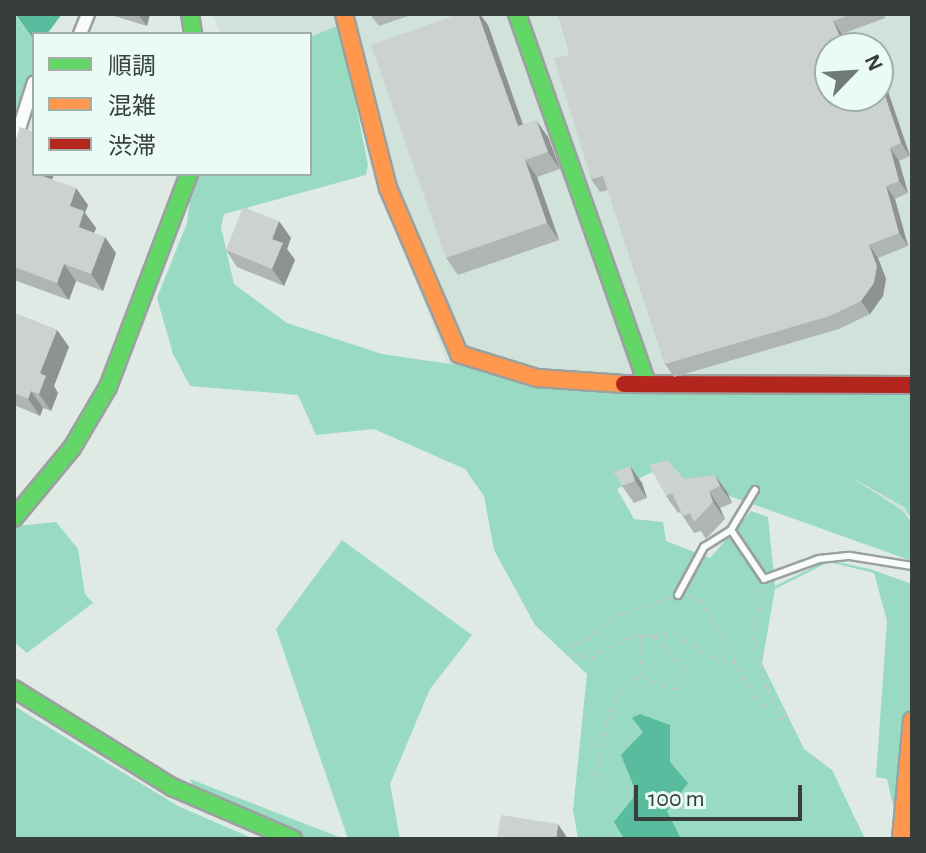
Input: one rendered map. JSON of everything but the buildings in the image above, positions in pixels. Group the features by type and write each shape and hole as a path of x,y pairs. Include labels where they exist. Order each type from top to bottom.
{"street":[{"path":"344,14 388,188 459,354 537,378 738,390 863,382 912,385"},
{"path":"517,14 647,384"},
{"path":"16,132 32,88"},
{"path":"14,518 72,448 108,387 187,176"},
{"path":"14,689 172,787 293,839"},
{"path":"901,839 912,721"}],"lane":[{"path":"678,595 704,547 731,530 755,490"},
{"path":"731,530 764,579 819,559 850,556 912,566"}],"path":[{"path":"736,664 713,658 675,634 640,637 591,658 573,654 571,645 588,639 612,618 678,595 699,599 736,664 770,713 786,718 767,688 753,641 764,579"},
{"path":"594,786 607,721 619,692 640,675 644,661 640,637"},
{"path":"640,675 675,690 685,675 654,637"}],"shaded area":[{"path":"14,14 32,37 32,84 14,118"},
{"path":"15,14 62,14 48,32 32,32 32,37"},
{"path":"213,14 912,14 912,518 703,407 457,388 372,167 346,38 312,44 312,32 219,32"},
{"path":"340,25 368,165 366,175 224,214 221,227 234,284 287,323 382,354 552,379 912,386 912,520 904,507 851,477 903,511 912,523 912,561 657,470 617,489 634,519 663,522 666,541 710,558 751,511 768,517 775,586 828,560 870,569 912,584 912,839 901,839 887,779 876,777 887,621 874,573 829,562 775,589 762,663 804,749 832,770 865,839 578,839 573,810 587,674 535,625 494,550 484,496 465,469 374,429 316,435 298,395 190,386 173,354 157,298 187,223 193,176 312,176 312,36"},
{"path":"56,522 78,549 85,594 93,603 27,653 14,642 14,531 17,526"},
{"path":"342,540 472,635 430,689 390,784 400,839 348,839 276,629"},
{"path":"14,706 178,806 254,839 14,839"},
{"path":"640,714 670,725 670,762 688,783 667,811 681,839 624,839 614,822 633,798 634,787 621,755 643,732 632,718"},
{"path":"190,779 344,839 297,839 194,789"}],"traffic: fast":[{"path":"190,14 193,32"},
{"path":"517,14 647,384"},
{"path":"14,518 72,448 108,387 188,176"},
{"path":"14,689 172,787 293,839"}],"traffic: slow":[{"path":"344,14 388,188 459,354 537,378 624,384"},
{"path":"901,839 912,721"}],"traffic: jam":[{"path":"624,384 912,385"}]}
